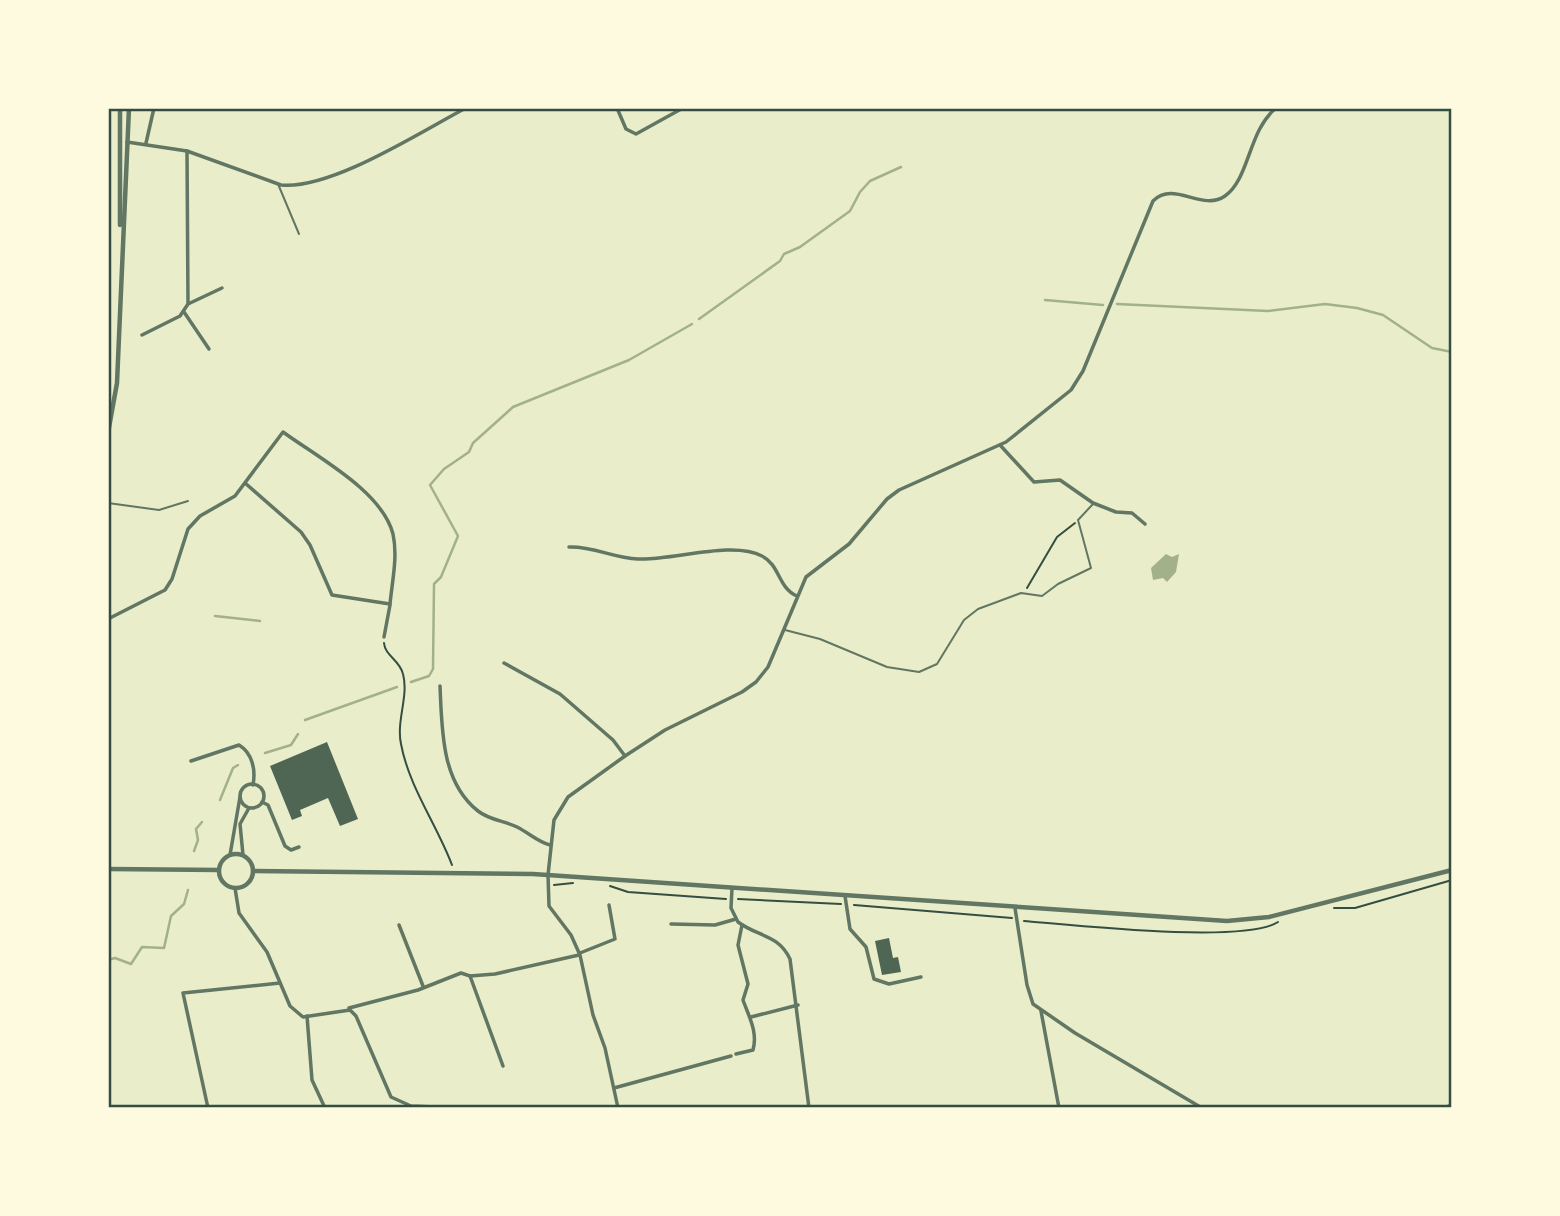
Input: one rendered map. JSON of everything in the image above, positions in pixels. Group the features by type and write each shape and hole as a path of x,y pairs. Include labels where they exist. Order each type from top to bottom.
{"street":[{"path":"108,433 117,383 120,108"},
{"path":"120,243 129,108"},
{"path":"146,143 154,108"},
{"path":"119,143 146,143 187,151 278,183 317,182 466,108"},
{"path":"617,108 626,129 636,134 682,108"},
{"path":"618,1108 580,954 571,935 549,906 550,845 554,820 563,803 625,756 665,730 742,692 756,682 768,667 806,577 849,544 893,494 1000,445 1071,390 1080,379 1153,201 1168,193 1211,200 1227,195 1237,181 1258,128 1276,108"},
{"path":"142,335 184,312 188,304 187,151"},
{"path":"188,304 222,288"},
{"path":"184,312 209,349"},
{"path":"108,619 165,590 172,579 188,529 200,516 234,496 283,432 374,498 393,533 395,561 384,637"},
{"path":"1000,445 1034,482 1060,480 1093,503 1115,512 1132,513 1145,524"},
{"path":"246,483 301,532 310,545 331,595 390,604"},
{"path":"569,547 585,546 610,555 638,559 738,551 760,554 772,564 788,591 797,596"},
{"path":"504,663 560,694 613,740 625,756"},
{"path":"440,686 446,759 468,801 483,815 516,827 550,845"},
{"path":"191,761 239,745 248,752 251,759 255,776 253,785"},
{"path":"230,855 241,795 246,786 253,785 262,791 262,802"},
{"path":"241,795 242,803 249,808"},
{"path":"243,855 240,824 249,808 262,802"},
{"path":"262,802 268,805 285,846 291,850 299,847"},
{"path":"230,855 243,855 251,862 253,871 249,882 235,888 222,881 219,870 222,861 230,855"},
{"path":"108,869 219,870"},
{"path":"253,871 548,876 1206,921 1254,919 1451,870"},
{"path":"235,888 239,913 267,952 290,1006 307,1017 347,1009 461,972 470,976 495,974 580,954 615,939 609,905"},
{"path":"732,888 731,899 736,919 742,925 774,938 784,946 790,959 798,1005 809,1108"},
{"path":"845,896 850,929 866,947 870,971 878,983 889,984 921,977"},
{"path":"1015,908 1030,999 1041,1011 1202,1108"},
{"path":"671,924 715,925 736,919"},
{"path":"399,925 423,986"},
{"path":"736,1054 754,1048 751,1017 743,1000 748,984 738,945 742,925"},
{"path":"470,976 503,1066"},
{"path":"208,1108 183,993 280,983"},
{"path":"751,1017 798,1005"},
{"path":"347,1009 356,1016 391,1097 411,1106 461,1108"},
{"path":"1041,1011 1059,1108"},
{"path":"307,1017 312,1080 325,1108"},
{"path":"614,1088 731,1056"},
{"path":"1444,1108 1451,1105"}],"lane":[{"path":"278,183 299,234"},
{"path":"108,503 159,510 188,501"},
{"path":"783,630 820,639 887,667 919,672 937,664 969,615 1021,593 1042,596 1058,584 1091,568 1078,520 1090,510 1093,503"}],"path":[{"path":"1021,593 1038,575 1057,537 1078,520"},
{"path":"384,637 386,652 399,664 404,677 399,725 401,748 452,865"},
{"path":"548,886 576,884"},
{"path":"609,886 628,892 845,904 998,915 1016,919"}],"shaded area":[{"path":"1166,554 1172,557 1179,554 1176,572 1167,582 1163,578 1153,580 1151,568"}],"building":[{"path":"327,742 358,819 340,826 328,798 300,810 302,816 292,820 270,766"},
{"path":"889,938 893,958 898,957 901,972 882,975 875,941"}],"waterway":[{"path":"699,319 780,261 784,254 800,247 850,211 860,192 870,181 901,167"},
{"path":"1045,300 1103,305"},
{"path":"1117,304 1268,311 1325,304 1357,308 1383,315 1432,348 1452,352"},
{"path":"411,682 429,676 433,669 434,584 441,577 458,536 430,485 444,469 469,452 473,443 513,407 629,360 692,324"},
{"path":"215,616 260,621"},
{"path":"305,720 397,687"},
{"path":"265,753 291,745 298,734"},
{"path":"220,800 233,768 238,765"},
{"path":"194,851 198,840 196,829 202,822"},
{"path":"108,960 115,958 131,964 142,947 164,948 171,916 184,904 188,890"}]}
